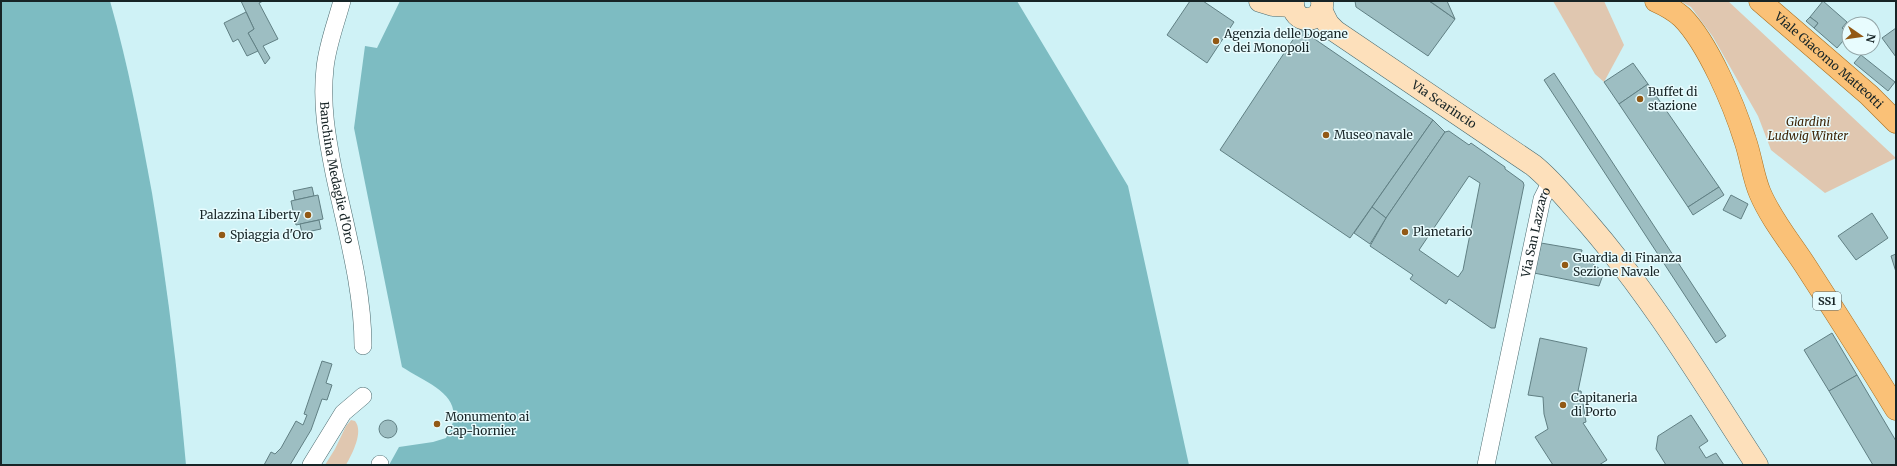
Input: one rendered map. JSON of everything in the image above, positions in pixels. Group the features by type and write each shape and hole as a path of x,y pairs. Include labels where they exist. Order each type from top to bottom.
{"main road":[{"name":"SS1","path":"1656,1 1672,9 1682,17 1692,29 1725,88 1745,141 1760,193 1784,234 1851,336 1896,409"},
{"name":"Viale Giacomo Matteotti","path":"1760,1 1870,95 1896,122"}],"street":[{"name":"Banchina Medaglie d'Oro","path":"342,1 325,67 324,113 325,128 357,279 363,320 363,346"},
{"path":"1260,1 1273,6 1293,4 1297,15 1301,18 1318,10"},
{"name":"Via Scarincio","path":"1318,10 1335,31 1533,165 1551,181"},
{"name":"Via San Lazzaro","path":"1486,465 1542,199 1551,181 1616,255 1652,304 1757,465"},
{"path":"311,465 344,413 363,396"}],"green space":[{"path":"1553,1 1604,1 1624,45 1604,82 1595,74"},
{"name":"Giardini Ludwig Winter","path":"1680,1 1728,1 1896,158 1825,193 1771,150 1758,116 1713,37 1691,7"},
{"path":"351,420 355,421 358,437 346,465 325,465 335,449 346,426"}],"water":[{"path":"1,1 110,1 128,72 152,193 172,329 186,465 1,465"},
{"path":"400,1 1017,1 1128,186 1189,465 389,465 399,447 433,442 446,438 452,424 454,412 450,402 444,394 402,367 354,128 365,46 377,48"}],"building":[{"path":"241,1 263,1 259,3 278,39 263,46 270,58 265,64 248,33 254,29"},
{"path":"1190,1 1203,1 1234,22 1207,63 1167,35"},
{"path":"1355,1 1429,1 1455,19 1428,56 1356,7"},
{"path":"1429,1 1447,1 1455,19 1434,4"},
{"path":"1823,1 1841,17 1841,43 1837,48 1814,28 1818,23 1810,17"},
{"path":"246,12 254,29 248,33 258,51 247,56 238,39 233,42 224,23"},
{"path":"1810,17 1818,23 1814,28 1806,21"},
{"path":"1896,28 1896,57 1882,38"},
{"name":"Museo navale","path":"1300,29 1433,120 1350,238 1220,150"},
{"path":"1860,56 1862,56 1895,82 1888,91 1854,63"},
{"path":"1633,63 1648,84 1619,104 1604,82"},
{"path":"1554,73 1726,336 1716,343 1544,80"},
{"path":"1648,84 1719,187 1688,207 1619,104"},
{"path":"1433,120 1445,132 1386,218 1372,207"},
{"name":"Planetario","path":"1449,131 1469,145 1471,143 1505,167 1505,169 1523,182 1524,185 1495,328 1491,328 1449,299 1446,304 1410,279 1413,275 1370,246 1386,218 1445,132","holes":["1469,176 1480,183 1463,270 1458,277 1419,250"]},
{"path":"312,187 314,196 295,200 293,191"},
{"path":"1719,187 1724,195 1693,215 1688,207"},
{"name":"Palazzina Liberty","path":"318,195 323,219 296,225 291,201"},
{"path":"1731,195 1748,204 1741,219 1723,210"},
{"path":"1372,207 1386,218 1370,244 1354,233"},
{"path":"1872,213 1888,238 1856,260 1838,236"},
{"path":"319,220 321,229 302,233 300,224"},
{"name":"Guardia di Finanza Sezione Navale","path":"1541,243 1582,250 1581,255 1604,272 1599,286 1534,273"},
{"path":"1896,254 1896,272 1891,256"},
{"path":"1832,333 1857,375 1829,391 1804,350"},
{"name":"Capitaneria di Porto","path":"1540,338 1587,348 1578,391 1581,391 1586,422 1583,423 1607,460 1599,465 1553,465 1535,437 1548,429 1544,414 1543,397 1528,395"},
{"path":"322,361 332,364 326,383 332,385 327,400 322,399 311,430 290,465 264,465 271,452 275,454 281,448 296,421 303,425 307,415 304,414"},
{"path":"1857,375 1896,441 1896,465 1873,465 1829,391"},
{"path":"1691,415 1708,441 1699,447 1706,458 1716,453 1724,465 1666,465 1656,449 1658,436"},
{"path":"388,420 394,423 397,429 394,435 388,438 382,435 379,429 382,423"}],"place":[{"name":"Agenzia delle Dogane e dei Monopoli","path":"1216,41"},
{"name":"Buffet di stazione","path":"1640,99"},
{"name":"Museo navale","path":"1326,135"},
{"name":"Palazzina Liberty","path":"308,215"},
{"name":"Planetario","path":"1405,232"},
{"name":"Spiaggia d'Oro","path":"222,235"},
{"name":"Guardia di Finanza Sezione Navale","path":"1565,265"},
{"name":"Capitaneria di Porto","path":"1563,405"},
{"name":"Monumento ai Cap-hornier","path":"437,424"}]}
